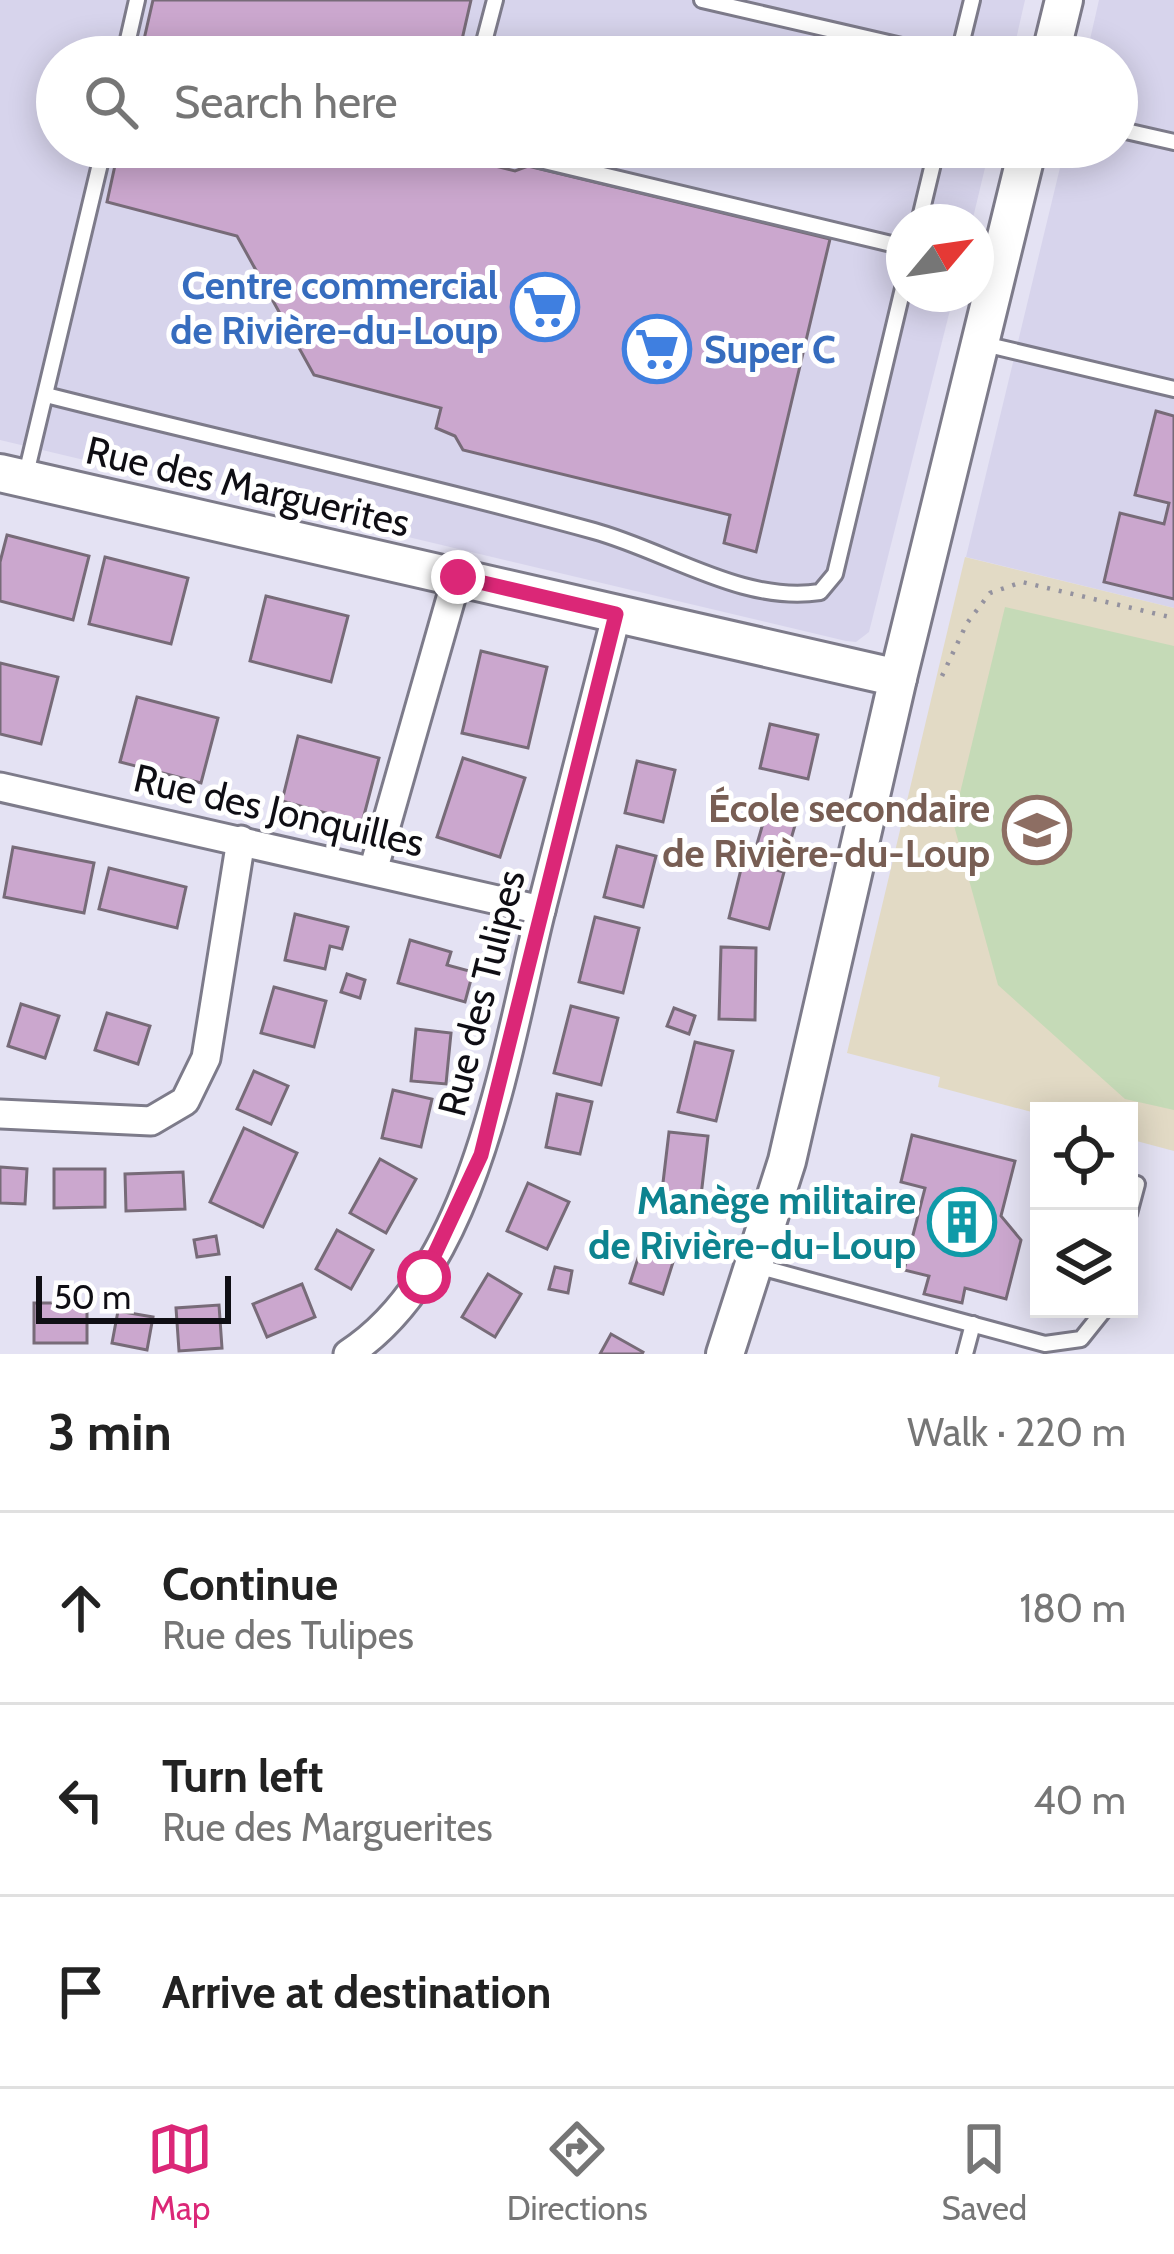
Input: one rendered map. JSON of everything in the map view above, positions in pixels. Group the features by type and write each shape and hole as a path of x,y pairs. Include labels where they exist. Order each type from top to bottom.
{"street":[{"path":"1055,36 1064,0"},
{"path":"725,1354 787,1161 1023,168"},
{"name":"Rue des Marguerites","path":"12,476 898,678"},
{"path":"373,871 458,577"},
{"name":"Rue des Tulipes","path":"348,1354 376,1336 424,1277 481,1155 616,614"},
{"name":"Rue des Jonquilles","path":"0,787 541,910"},
{"path":"0,1114 151,1120 185,1101 206,1058 241,840"}],"lane":[{"path":"129,36 137,0"},
{"path":"486,36 495,0"},
{"path":"702,0 858,36"},
{"path":"963,36 972,0"},
{"path":"1138,134 1174,142"},
{"path":"12,476 46,395 99,168"},
{"path":"574,168 886,243"},
{"path":"923,204 932,168"},
{"path":"46,395 599,532 691,567 794,596 820,592 835,574 897,312"},
{"path":"979,343 1174,389"},
{"path":"756,1266 1045,1344 1081,1339 1098,1318"},
{"path":"965,1354 973,1324"}],"path":[{"path":"942,676 967,623 990,593 1022,582 1174,618"}],"shaded area":[{"path":"0,0 1025,0 1017,36 36,36 36,168 985,168 976,204 886,204 886,312 949,312 869,632 856,642 0,440"},
{"path":"1099,0 1174,0 1174,608 966,557 1060,168 1138,168 1138,36 1091,36"},
{"name":"École secondaire de Rivière-du-Loup","path":"965,557 1174,608 1174,1151 1138,1141 1138,1102 1030,1102 1030,1112 938,1087 940,1077 847,1053"}],"green space":[{"path":"1005,607 1174,646 1174,1110 1125,1099 998,985 953,822"}],"building":[{"path":"153,0 471,0 463,36 145,36"},
{"name":"Centre commercial de Rivière-du-Loup","path":"114,168 536,168 830,239 756,552 724,543 730,515 463,450 455,436 436,428 441,408 314,375 237,236 107,202"},
{"path":"1156,411 1174,416 1174,599 1104,582 1120,513 1164,524 1169,503 1135,495"},
{"path":"7,535 89,556 73,620 0,601 0,562"},
{"path":"105,557 188,578 171,644 89,624"},
{"path":"266,596 348,616 331,682 250,661"},
{"path":"481,651 547,667 528,748 462,733"},
{"path":"0,663 58,677 41,744 0,734"},
{"path":"137,697 218,718 201,783 120,762"},
{"path":"770,724 818,735 808,779 760,768"},
{"path":"298,736 379,758 362,823 282,801"},
{"path":"463,758 525,778 500,857 437,837"},
{"path":"637,761 675,770 663,822 625,813"},
{"path":"770,799 800,808 787,853 757,844"},
{"path":"617,846 656,856 643,907 604,897"},
{"path":"13,847 94,863 84,913 4,897"},
{"path":"743,861 784,872 769,929 729,918"},
{"path":"109,868 186,887 177,928 99,909"},
{"path":"295,914 348,927 342,949 330,946 325,969 285,960"},
{"path":"595,917 639,928 623,993 579,982"},
{"path":"410,940 451,952 447,965 473,972 465,1002 398,983"},
{"path":"721,947 756,948 755,1020 719,1019"},
{"path":"347,974 365,980 360,998 341,992"},
{"path":"274,987 326,1001 314,1047 261,1033"},
{"path":"21,1004 59,1016 45,1058 8,1046"},
{"path":"571,1006 618,1018 601,1085 554,1073"},
{"path":"674,1008 695,1016 689,1034 667,1026"},
{"path":"107,1013 150,1026 138,1064 95,1050"},
{"path":"416,1029 451,1033 446,1084 411,1081"},
{"path":"695,1042 733,1051 716,1121 678,1112"},
{"path":"254,1071 288,1086 271,1124 237,1109"},
{"path":"393,1090 432,1099 421,1147 382,1138"},
{"path":"557,1094 592,1102 580,1154 546,1147"},
{"path":"244,1128 297,1153 263,1227 210,1202"},
{"path":"669,1132 708,1136 699,1213 660,1208"},
{"name":"Manège militaire de Rivière-du-Loup","path":"912,1135 1015,1161 1001,1216 1021,1240 1006,1299 965,1288 962,1303 924,1294 929,1276 904,1270 925,1188 901,1182"},
{"path":"380,1159 416,1179 386,1233 350,1213"},
{"path":"0,1167 27,1169 25,1204 0,1203"},
{"path":"54,1169 105,1169 105,1207 54,1208"},
{"path":"183,1172 185,1209 126,1211 125,1174"},
{"path":"528,1183 569,1202 547,1249 507,1231"},
{"path":"337,1230 373,1250 351,1289 316,1269"},
{"path":"647,1230 680,1240 663,1294 630,1283"},
{"path":"216,1236 219,1254 197,1257 194,1240"},
{"path":"555,1267 572,1271 568,1293 549,1289"},
{"path":"488,1274 521,1294 495,1337 462,1317"},
{"path":"302,1284 315,1317 267,1337 253,1304"},
{"path":"34,1303 87,1303 87,1343 34,1343"},
{"path":"219,1305 222,1348 179,1351 176,1308"},
{"path":"118,1311 153,1317 147,1350 112,1343"},
{"path":"611,1334 643,1352 642,1354 600,1354"}],"place":[{"name":"Centre commercial de Rivière-du-Loup","path":"545,307"},
{"name":"Super C","path":"657,349"},
{"name":"École secondaire de Rivière-du-Loup","path":"1037,830"},
{"name":"Manège militaire de Rivière-du-Loup","path":"962,1222"}],"route":[{"path":"424,1277 481,1155 616,614 458,577"}]}
